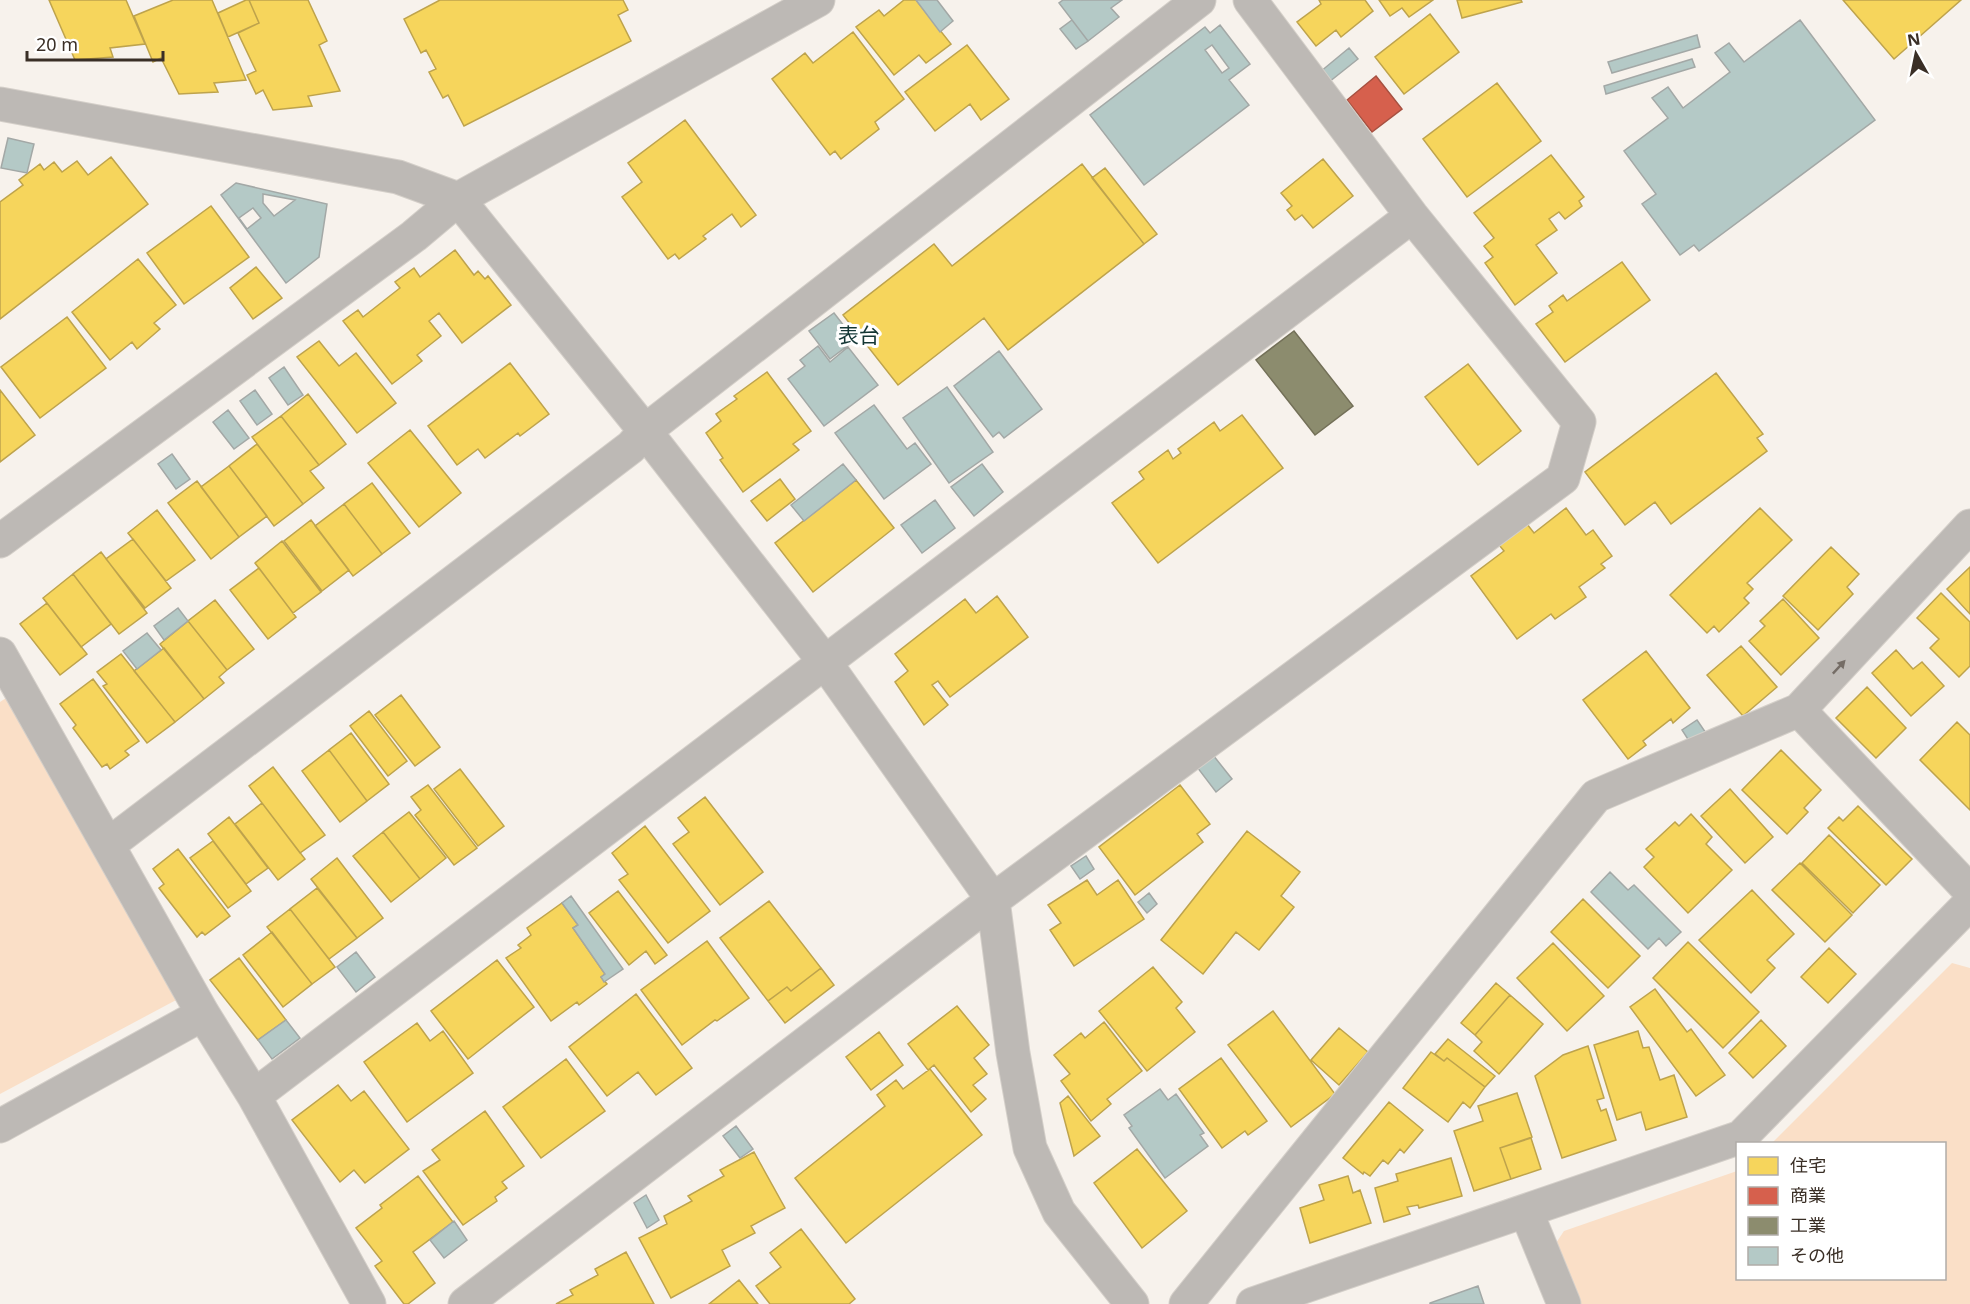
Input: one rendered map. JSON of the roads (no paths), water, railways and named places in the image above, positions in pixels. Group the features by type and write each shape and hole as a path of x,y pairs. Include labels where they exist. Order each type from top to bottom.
{"street":[{"path":"0,541 414,236 458,200 818,0"},
{"path":"108,845 631,447 645,431 1199,0"},
{"path":"465,1304 993,900 1563,478 1580,422 1412,216 1250,0"},
{"path":"0,104 398,177 458,200 645,431 824,661 993,900 1013,1053 1029,1148 1059,1212 1132,1304"},
{"path":"254,1096 1412,216"},
{"path":"1186,1304 1596,796 1799,710 1970,526"},
{"path":"1,660 203,1014 254,1096 369,1304"},
{"path":"1799,710 1970,891"},
{"path":"1253,1304 1741,1137 1970,903"},
{"path":"0,1126 203,1014"},
{"path":"1526,1210 1564,1304"}],"district":[{"name":"表台","path":"859,336"}]}
